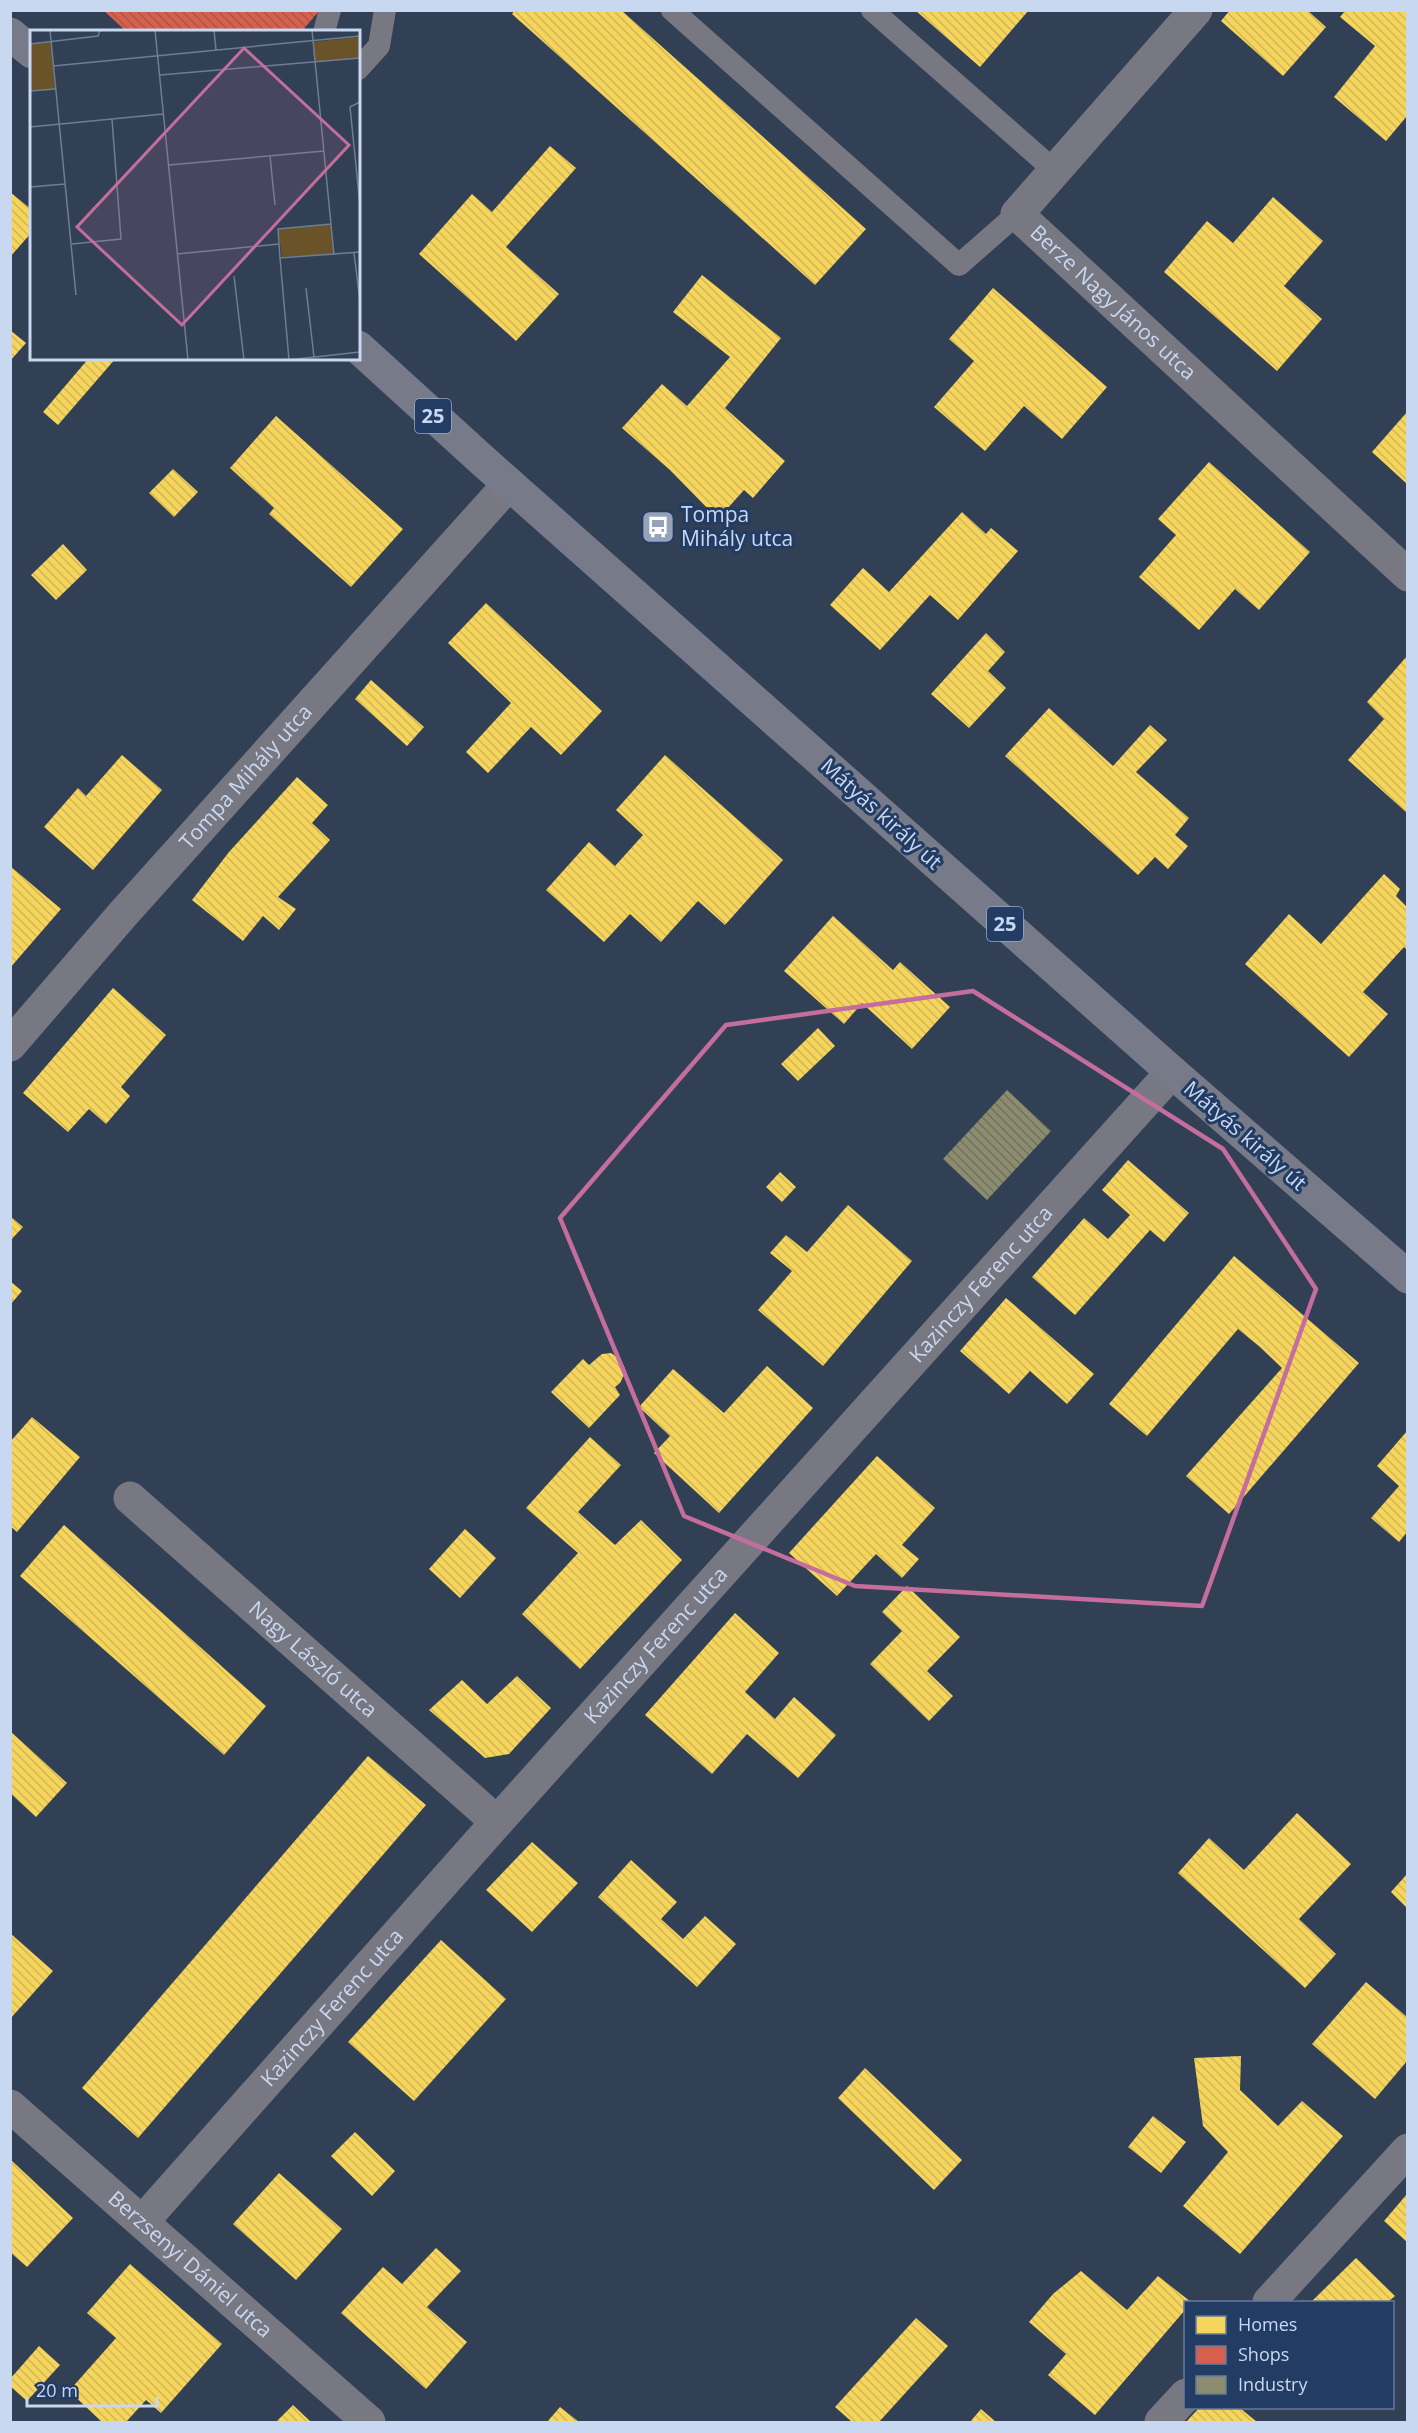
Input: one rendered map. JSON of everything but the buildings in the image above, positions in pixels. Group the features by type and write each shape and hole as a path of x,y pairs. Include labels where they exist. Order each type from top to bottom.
{"main road":[{"path":"10,33 30,50"},
{"name":"Mátyás király út","path":"360,349 509,484 1172,1072 1407,1276"}],"street":[{"name":"Berze Nagy János utca","path":"1197,10 1017,214 1407,575"},
{"name":"Tompa Mihály utca","path":"10,1045 123,914 509,484"},
{"name":"Kazinczy Ferenc utca","path":"143,2221 497,1822 1172,1072"},
{"name":"Nagy László utca","path":"130,1498 497,1822"},
{"name":"Berzsenyi Dániel utca","path":"10,2106 369,2422"},
{"path":"1270,2301 1407,2150"},
{"path":"1161,2422 1184,2396"}],"lane":[{"path":"325,30 330,10"},
{"path":"360,67 379,46 385,10"},
{"path":"672,10 958,265 1017,214"},
{"path":"872,10 1056,171"}],"highlighted area":[{"path":"973,991 1223,1149 1316,1289 1202,1606 855,1586 684,1516 560,1218 726,1025"}],"place":[{"name":"Tompa Mihály utca","path":"658,527"}]}
